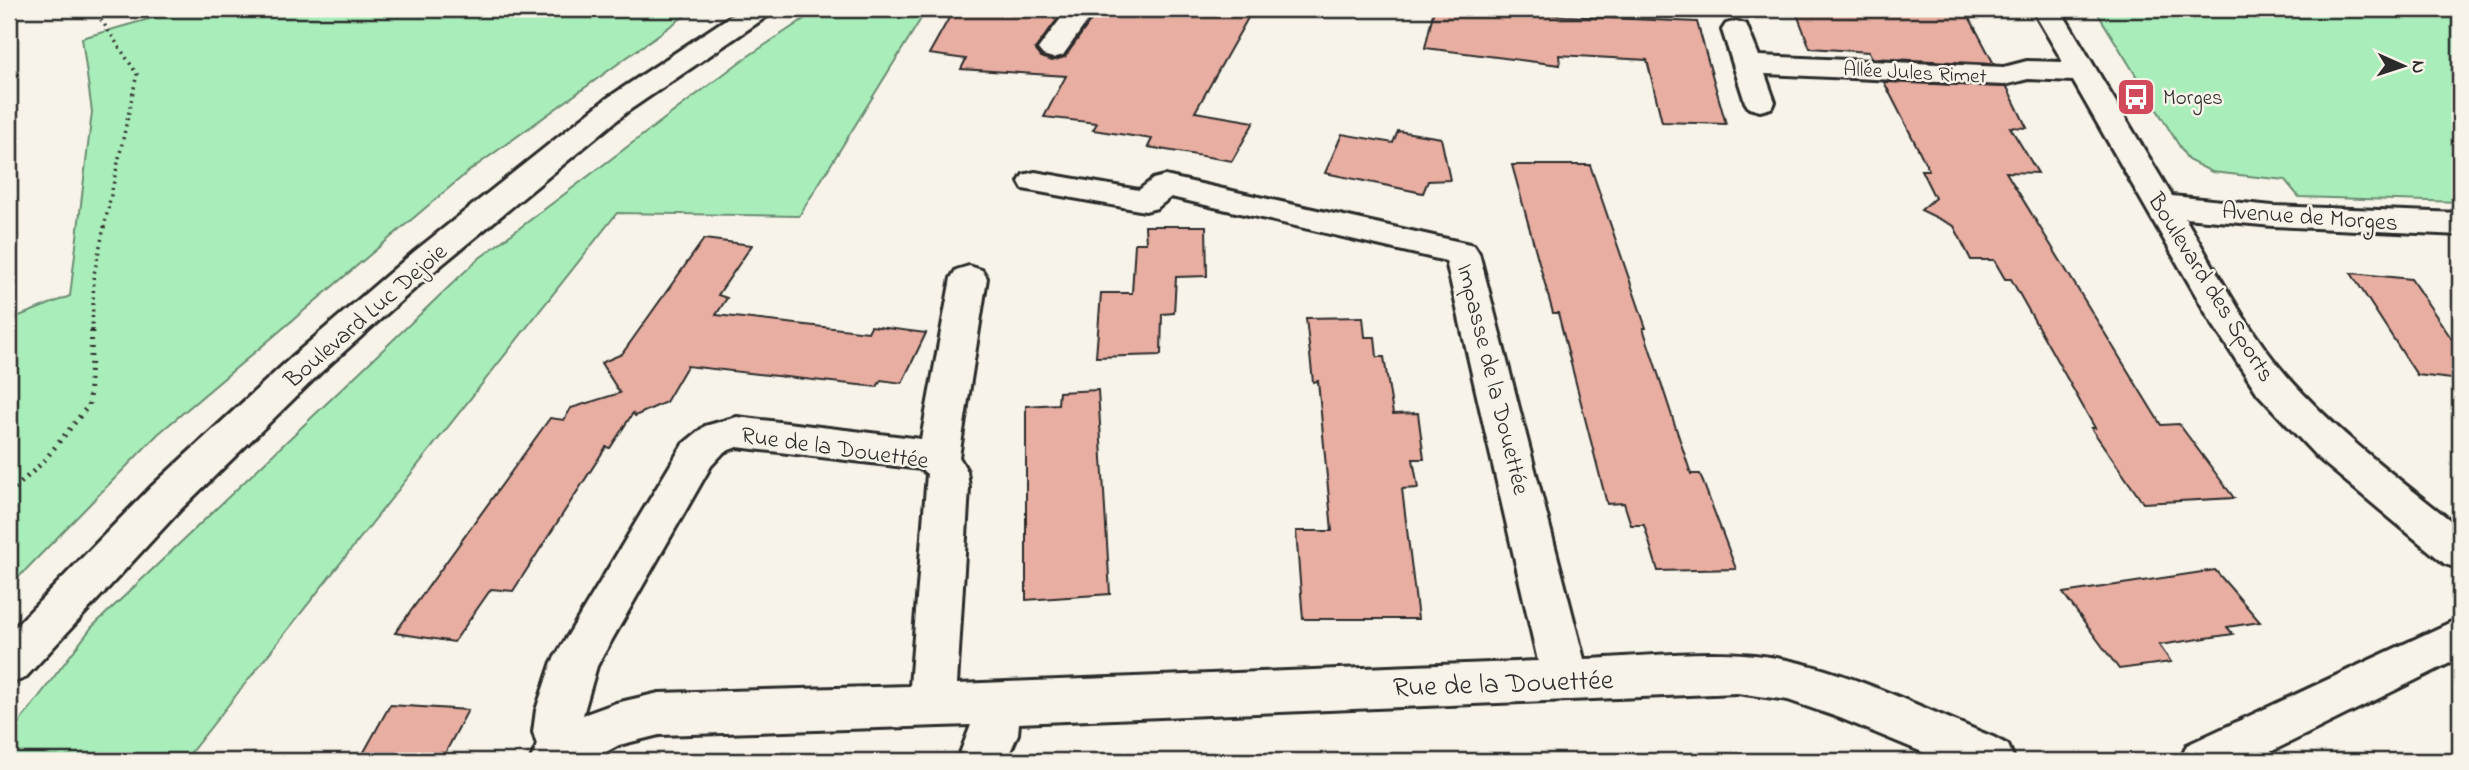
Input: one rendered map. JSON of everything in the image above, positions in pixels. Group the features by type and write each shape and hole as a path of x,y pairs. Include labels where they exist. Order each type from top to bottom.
{"street":[{"name":"Boulevard Luc Dejoie","path":"9,664 166,498 307,364 427,259 617,105 759,9"},
{"path":"1053,49 1082,9"},
{"name":"Boulevard des Sports","path":"2046,9 2228,320 2272,384 2332,447 2460,552"},
{"path":"1736,30 1760,102"},
{"name":"Allée Jules Rimet","path":"1746,64 2004,76 2027,70 2083,72"},
{"name":"Impasse de la Douettée","path":"1035,181 1145,201 1165,186 1462,253 1535,547 1564,679"},
{"name":"Avenue de Morges","path":"2160,205 2273,216 2460,224"},
{"path":"938,459 969,278"},
{"name":"Rue de la Douettée","path":"559,756 557,732 560,710 575,662 697,455 710,439 721,433 737,432 921,454 938,459 947,471 948,488 932,706"},
{"path":"2204,761 2460,637"},
{"name":"Rue de la Douettée","path":"559,756 590,733 624,720 659,714 932,706 1737,673 1788,680 1853,701 1976,752 1991,761"},
{"path":"981,761 994,734 998,703"}],"path":[{"path":"9,495 43,462 89,405 94,274 138,74 94,9"}],"green space":[{"path":"184,9 694,9 469,171 158,434 9,587 9,320 70,296 92,112 82,38"},
{"path":"819,9 927,9 799,216 617,213 184,761 9,761 9,736 92,627 477,260 741,61"},
{"path":"2095,9 2460,9 2460,202 2299,197 2285,180 2212,172 2188,160"}],"building":[{"path":"954,9 1065,9 1035,49 1041,57 1052,61 1065,57 1099,9 1253,9 1195,112 1254,122 1232,161 1148,147 1152,139 1093,130 1097,123 1044,117 1066,76 961,69 966,59 929,54"},
{"path":"1434,9 1526,9 1526,12 1565,16 1697,22 1726,124 1662,122 1647,60 1559,55 1560,65 1425,48"},
{"path":"1795,9 1965,9 1994,64 1872,58 1869,52 1810,48"},
{"path":"1884,82 2007,87 2027,128 2010,127 2038,173 2006,172 2161,425 2179,424 2234,498 2143,503 2091,428 2095,428 2011,279 2005,279 1994,260 1971,260 1954,226 1921,210 1935,198 1921,170 1929,170"},
{"path":"1398,131 1441,138 1450,180 1428,181 1423,193 1325,173 1342,134 1393,143"},
{"path":"1512,165 1590,165 1646,328 1643,328 1691,474 1700,474 1736,569 1658,571 1644,525 1631,525 1624,503 1607,504 1558,313 1553,313"},
{"path":"1145,226 1206,226 1207,276 1176,277 1174,313 1162,314 1161,355 1096,357 1101,293 1132,293 1135,243 1146,243"},
{"path":"704,239 752,245 718,295 727,298 716,315 868,332 871,326 926,333 902,383 881,380 877,387 687,366 666,402 635,416 633,413 610,448 606,447 513,591 491,589 454,642 395,633 550,418 564,420 571,408 620,393 601,363 622,354"},
{"path":"2351,273 2411,279 2460,351 2460,380 2417,375"},
{"path":"1363,317 1365,337 1375,337 1377,357 1384,357 1393,414 1418,413 1424,459 1413,459 1418,488 1402,489 1418,619 1303,619 1296,531 1332,531 1318,381 1313,382 1306,318"},
{"path":"1098,390 1110,594 1026,600 1026,406 1058,404 1059,392"},
{"path":"2215,570 2260,622 2227,627 2233,634 2159,645 2171,662 2119,669 2063,593"},
{"path":"390,705 468,710 441,761 359,761"}],"place":[{"name":"Morges","path":"2136,97"}]}
